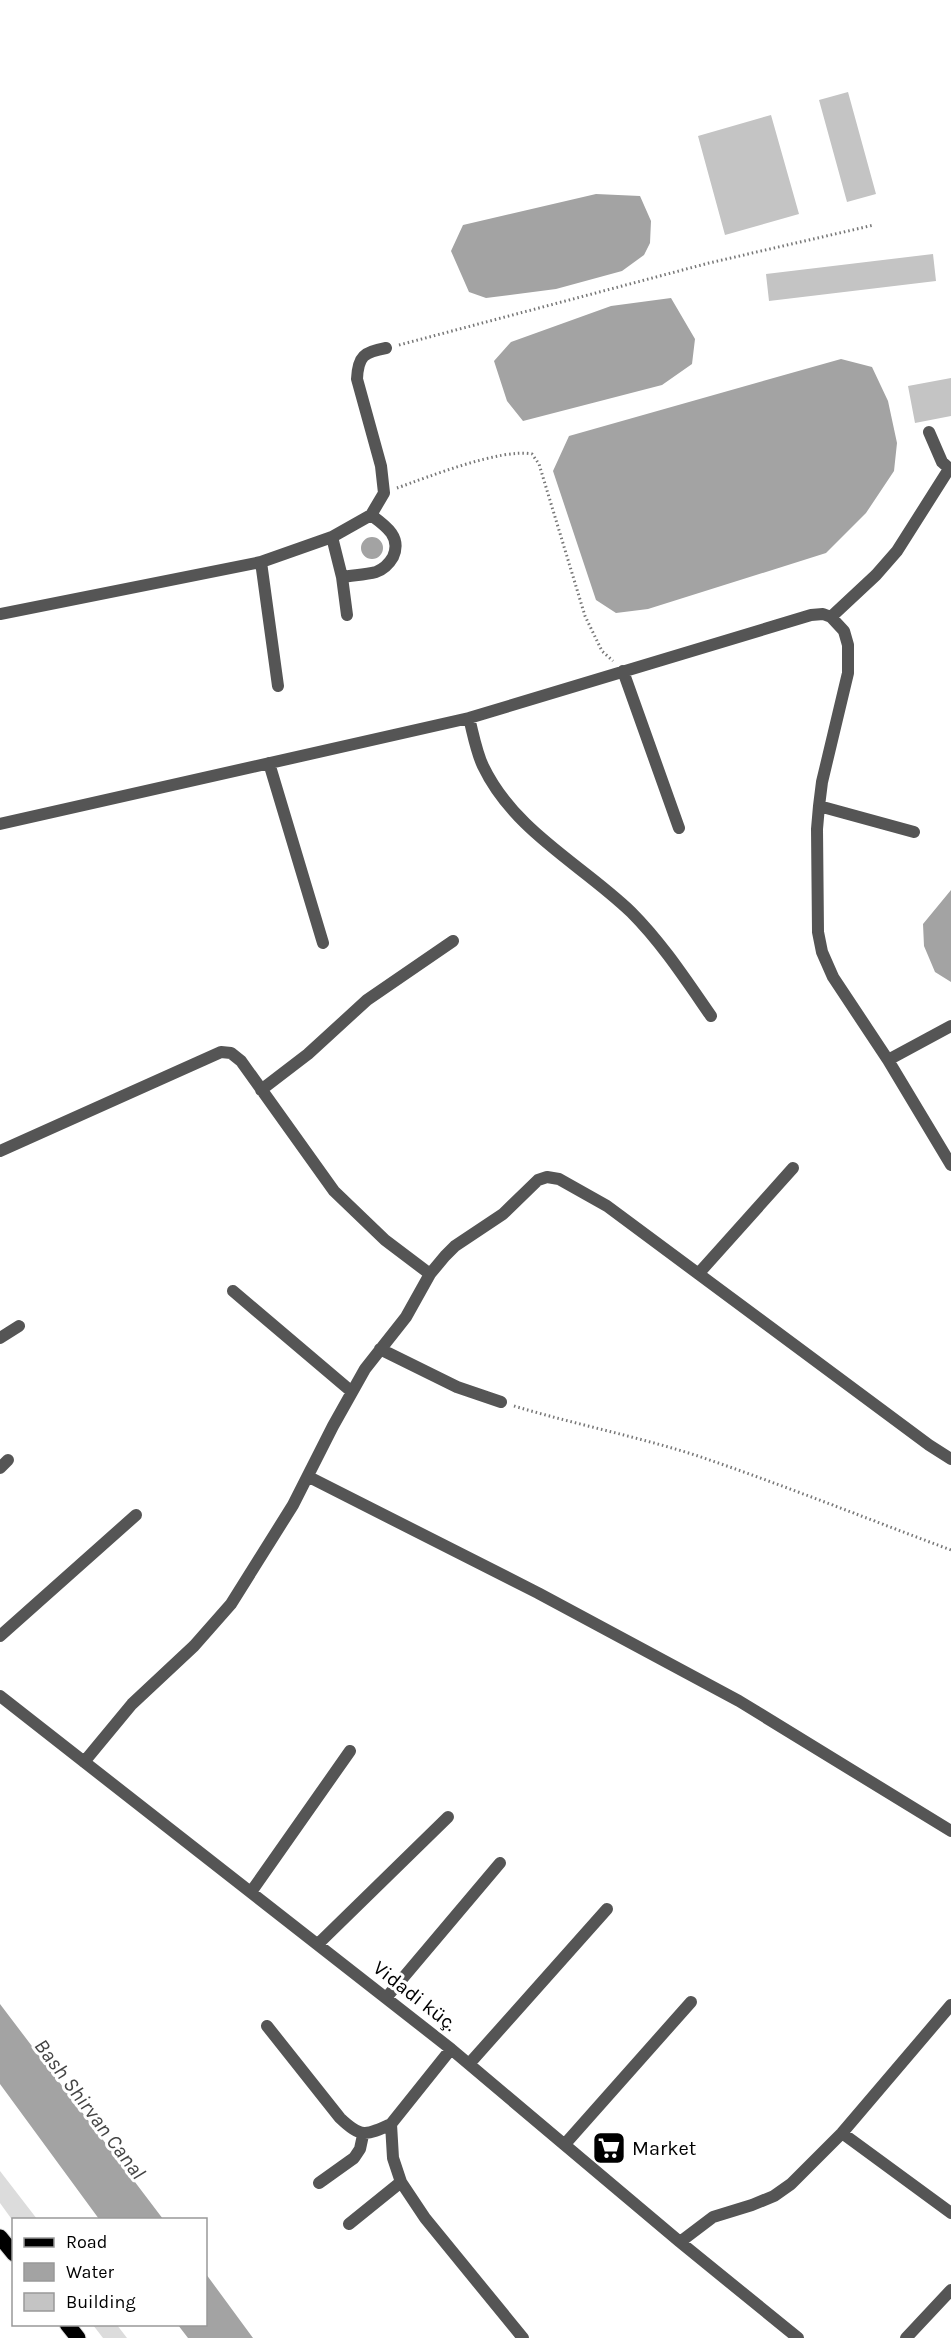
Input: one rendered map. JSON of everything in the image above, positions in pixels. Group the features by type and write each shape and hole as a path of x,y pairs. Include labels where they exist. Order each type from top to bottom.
{"main road":[{"path":"0,2237 12,2252"},
{"path":"68,2326 78,2338"}],"street":[{"path":"0,614 261,562 332,537 371,515 384,493 381,466 357,379 357,365 365,354 386,348"},
{"path":"831,617 876,575 897,550 950,469 942,462 929,432"},
{"path":"342,577 376,572 389,564 397,549 395,538 387,526 371,515"},
{"path":"332,537 342,577 347,615"},
{"path":"261,562 278,686"},
{"path":"0,824 469,718 811,615 822,614 831,617 844,631 849,645 848,673 822,782 819,806 817,829 818,932 822,952 833,977 888,1060 951,1165"},
{"path":"623,670 679,828"},
{"path":"469,718 482,765 502,796 538,837 637,918 658,941 711,1016"},
{"path":"269,764 323,942"},
{"path":"819,806 914,832"},
{"path":"261,1090 308,1054 368,1000 453,941"},
{"path":"888,1060 951,1026"},
{"path":"0,1151 221,1052 231,1053 241,1061 334,1191 385,1240 430,1274"},
{"path":"699,1273 793,1168"},
{"path":"84,1762 132,1704 194,1646 231,1604 294,1505 333,1426 365,1369 406,1317 430,1274 455,1246 504,1214 538,1180 547,1177 558,1179 607,1206 951,1459"},
{"path":"233,1291 352,1392"},
{"path":"0,1338 19,1326"},
{"path":"380,1349 457,1386 501,1402"},
{"path":"309,1477 538,1593 739,1701 951,1831"},
{"path":"0,1636 136,1515"},
{"name":"Vidadi küç.","path":"0,1696 451,2049 798,2338"},
{"path":"251,1892 350,1751"},
{"path":"318,1944 448,1817"},
{"path":"386,1998 500,1863"},
{"path":"469,2064 607,1909"},
{"path":"565,2144 691,2002"},
{"path":"680,2242 713,2217 752,2205 783,2190 811,2166 951,2005"},
{"path":"267,2026 340,2118 363,2135 391,2124 451,2049"},
{"path":"391,2124 393,2158 401,2182 425,2218 524,2338"},
{"path":"842,2133 951,2213"},
{"path":"319,2182 354,2158 360,2149 363,2135"},
{"path":"349,2224 401,2182"},
{"path":"906,2338 951,2290"}],"path":[{"path":"386,348 709,263 874,225"},
{"path":"384,493 475,462 523,452 532,454 540,464 585,616 602,651 623,670"},
{"path":"501,1402 694,1455 796,1490 951,1550"}],"shaded area":[{"path":"0,2171 36,2218 12,2220 0,2203"},
{"path":"94,2326 118,2326 127,2338 103,2338"}],"water":[{"path":"596,194 640,196 651,221 650,243 644,255 622,271 556,289 486,298 469,292 451,251 463,225"},
{"path":"671,298 695,339 692,364 662,385 523,421 507,401 494,361 511,342 611,306"},
{"path":"841,359 872,367 888,401 897,443 894,471 866,513 826,553 648,609 616,613 596,600 553,471 569,436"},
{"path":"368,537 376,537 383,544 383,552 376,559 368,559 361,552 361,544"},
{"path":"951,890 951,982 935,972 924,946 923,924"},
{"path":"0,2004 162,2218 98,2218 0,2084"},
{"path":"207,2275 253,2338 188,2338 179,2326 207,2326"}],"building":[{"path":"848,92 876,194 847,202 819,100"},
{"path":"771,115 799,214 725,235 698,136"},
{"path":"933,254 936,281 769,301 766,274"},
{"path":"951,378 951,416 915,423 908,386"}],"place":[{"name":"Market","path":"609,2148"}],"water label":[{"name":"Bash Shirvan Canal","path":"90,2109"}]}
